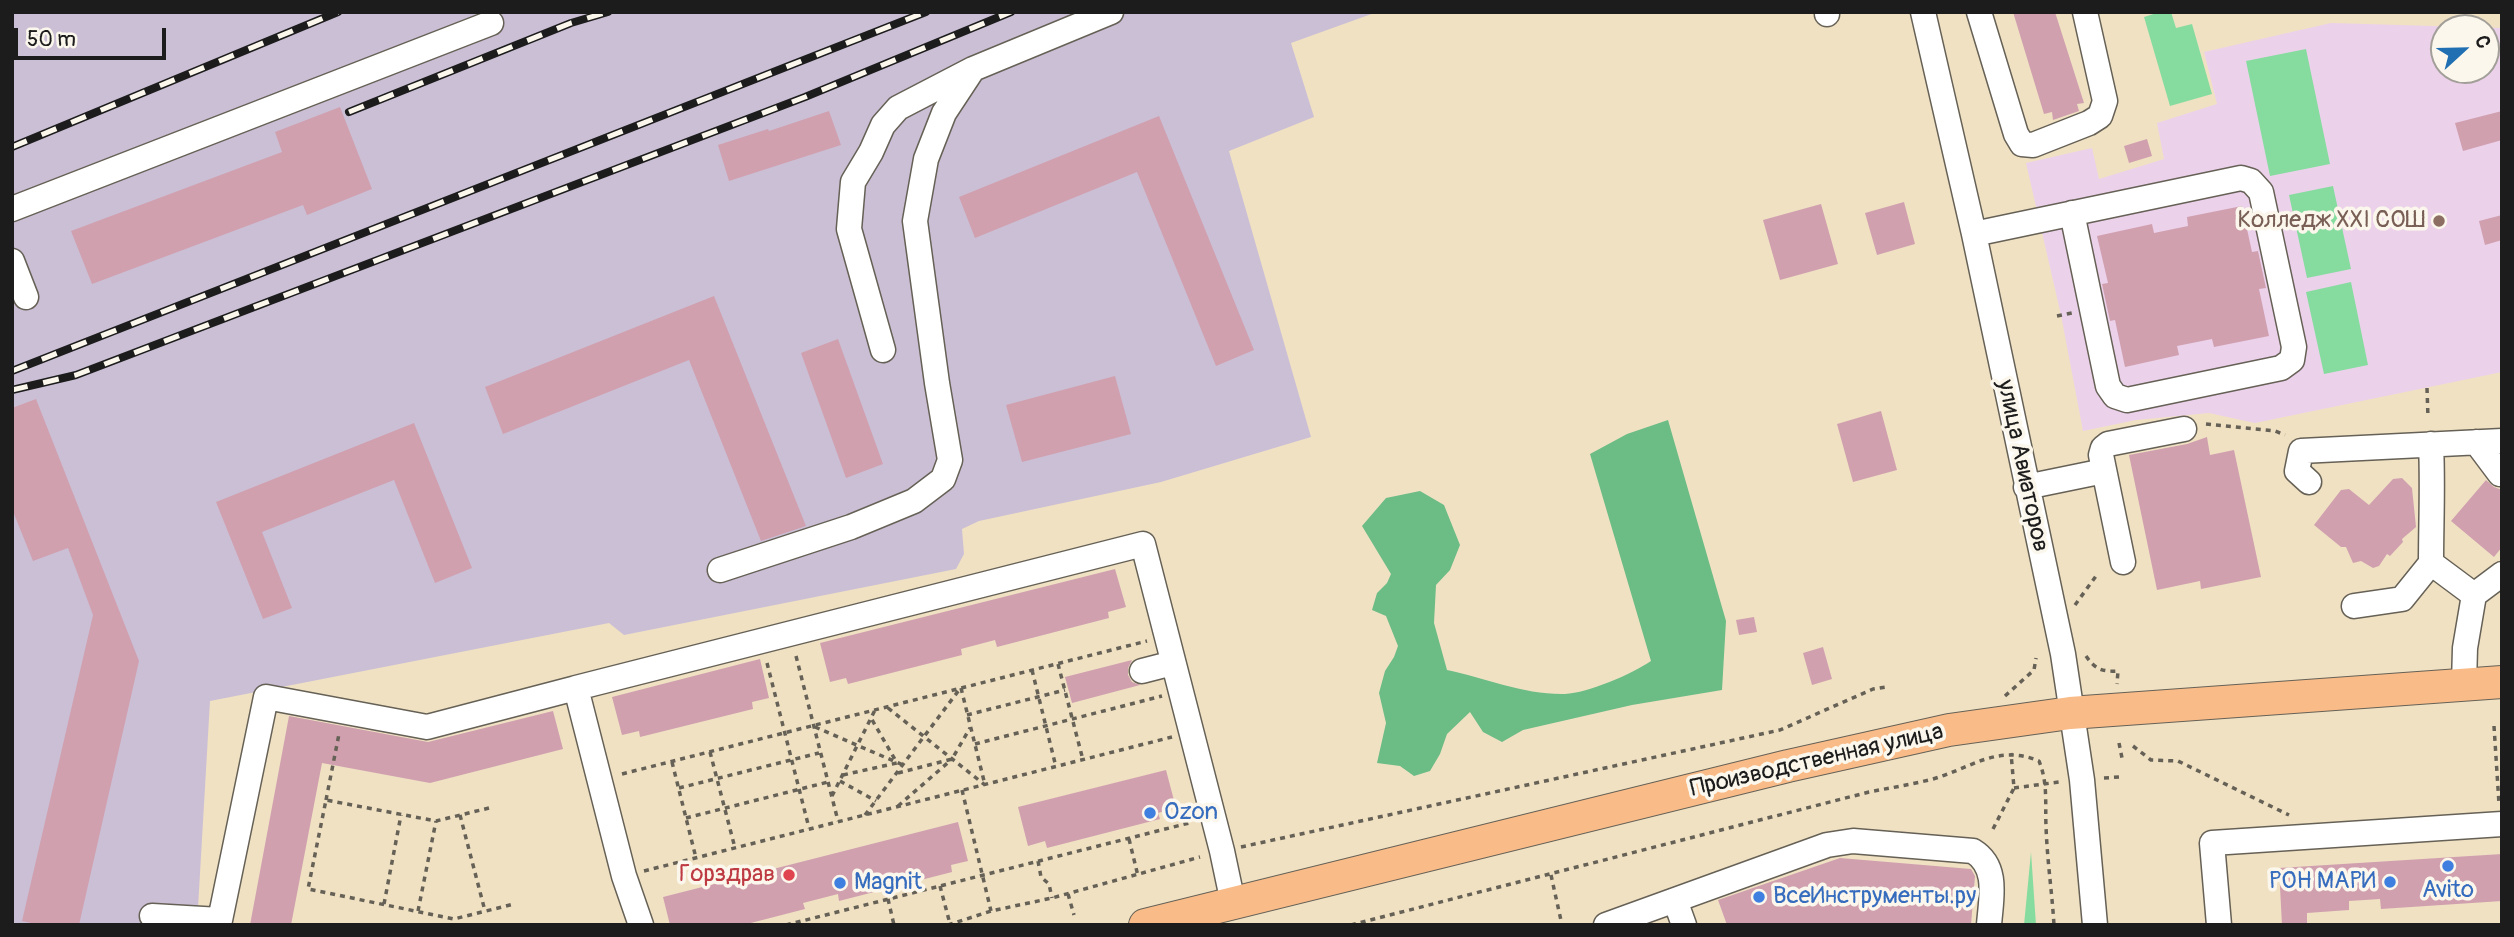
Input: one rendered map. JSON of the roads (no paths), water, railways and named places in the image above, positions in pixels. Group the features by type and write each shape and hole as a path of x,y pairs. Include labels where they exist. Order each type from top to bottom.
{"main road":[{"name":"Производственная улица","path":"1145,925 1949,730 2070,713 2502,682"}],"street":[{"path":"883,350 849,229 853,182 872,152 883,125 898,108 973,69 1111,12"},
{"name":"улица Авиаторов","path":"1923,12 1974,234 2063,654 2082,780 2095,925"},
{"path":"1979,12 2016,134 2022,144 2032,145 2089,123 2100,116 2105,101 2085,12"},
{"path":"12,209 491,23"},
{"path":"720,570 851,527 914,501 943,479 950,460 915,221 926,159 944,113 973,69"},
{"path":"1974,234 2241,178 2251,181 2261,192 2294,347 2292,359 2281,368 2127,400 2115,396 2108,386 2072,214"},
{"path":"12,261 26,297"},
{"path":"2123,562 2101,455 2105,446 2184,429"},
{"path":"2309,482 2297,471 2301,451 2502,441"},
{"path":"2476,442 2500,474"},
{"path":"2354,606 2402,599 2431,563 2431,444"},
{"path":"2026,487 2104,471"},
{"path":"152,916 220,920 266,697 427,727 1143,544 1233,902"},
{"path":"2431,563 2474,595"},
{"path":"2464,684 2465,648 2474,595 2502,574"},
{"path":"1142,671 1173,663"},
{"path":"576,688 624,876 641,925"},
{"path":"2219,925 2212,843 2501,816"},
{"path":"1606,925 1827,845 1853,841 1973,851 1988,864 1992,881 1989,925"},
{"path":"1675,900 1684,925"}],"railway":[{"path":"12,147 338,12"},
{"path":"349,112 571,23 608,12"},
{"path":"12,371 926,12"},
{"path":"12,390 76,375 805,97 1011,12"}],"place":[{"name":"Колледж XXI СОШ","path":"2439,221"},
{"name":"Ozon","path":"1150,813"},
{"name":"Avito","path":"2448,866"},
{"name":"Горздрав","path":"789,875"},
{"name":"РОН МАРИ","path":"2390,882"},
{"name":"Magnit","path":"840,883"},
{"name":"ВсеИнструменты.ру","path":"1759,897"}]}
